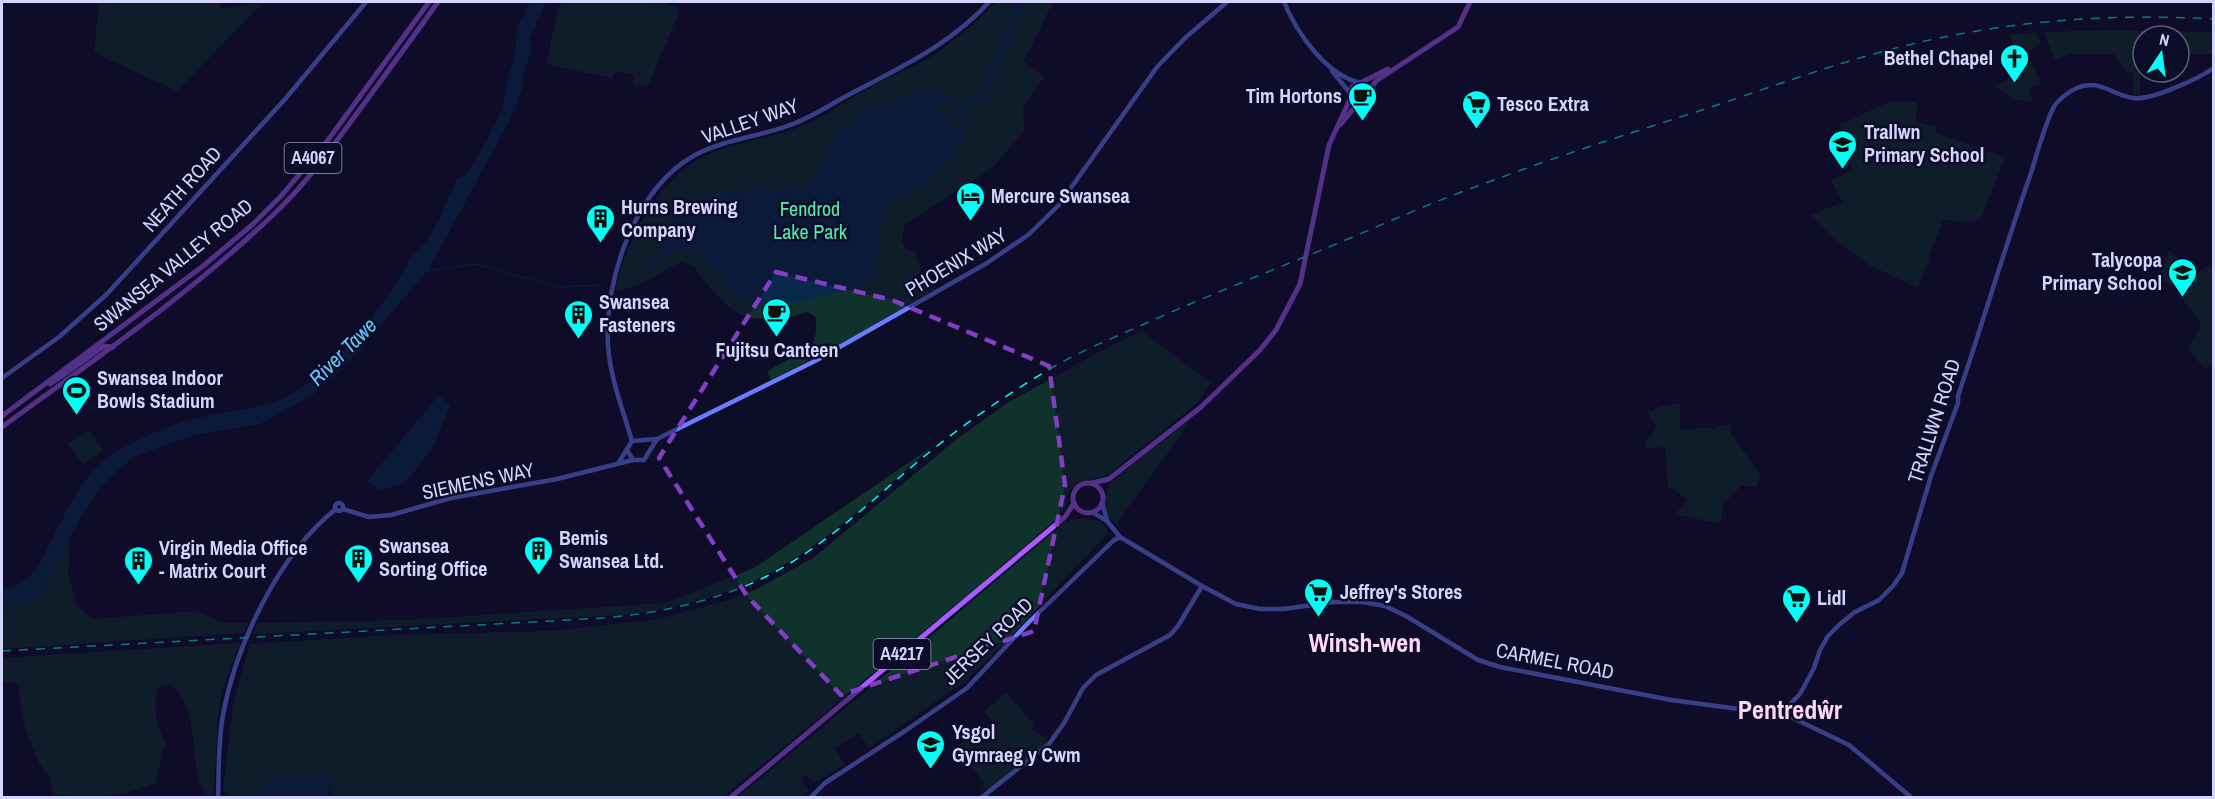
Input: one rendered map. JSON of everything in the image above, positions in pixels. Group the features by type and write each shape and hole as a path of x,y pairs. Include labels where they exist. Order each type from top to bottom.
{"main road":[{"name":"SWANSEA VALLEY ROAD","path":"2,416 203,266 252,225 288,189 321,149 429,2"},
{"name":"SWANSEA VALLEY ROAD","path":"2,427 113,347 226,258 275,214 335,143 438,2"},
{"path":"1326,160 1341,124 1354,108 1368,98 1369,91 1376,81 1458,27 1470,2"},
{"path":"1109,479 1102,493 1102,503 1096,510 1082,511 1074,503 1074,494 1079,486 1109,479 1201,407 1239,371 1276,330 1300,284 1326,160 1354,85 1399,65"},
{"path":"1361,83 1369,91"},
{"path":"1350,95 1354,101 1362,103"},
{"path":"32,393 61,377 104,346 113,347"},
{"path":"1092,483 1097,485 1102,493"},
{"name":"A4217","path":"730,797 1065,517 1074,503"},
{"name":"A4217","path":"1065,517 1082,511"}],"street":[{"name":"NEATH ROAD","path":"2,378 59,337 107,294 286,98 366,2"},
{"name":"VALLEY WAY","path":"633,441 614,381 608,345 609,311 619,259 652,193 674,171 694,156 742,138 788,126 817,114 851,93 918,59 960,30 988,2"},
{"name":"PHOENIX WAY","path":"643,440 657,439 815,361 987,263 1028,235 1058,206 1157,67 1185,38 1227,2"},
{"path":"1284,2 1303,38 1345,78 1361,83"},
{"path":"1325,61 1350,95"},
{"name":"TRALLWN ROAD","path":"1785,709 1800,694 1828,636 1855,612 1879,600 1902,573 1931,476 1958,403 1958,396 2025,189 2055,105 2073,90 2091,84 2098,84 2123,96 2149,97 2198,78 2214,68"},
{"path":"627,450 633,460 644,460 657,439"},
{"path":"619,462 633,441 643,440 648,444 649,453"},
{"name":"SIEMENS WAY","path":"218,798 223,716 228,693 247,636 261,606 295,554 320,521 336,509 336,505 339,503 343,505 343,509 369,517 391,515 452,498 557,479 633,460"},
{"name":"CARMEL ROAD","path":"1102,503 1107,521"},
{"name":"CARMEL ROAD","path":"1092,512 1107,521 1120,537 1236,604 1260,609 1284,609 1334,602 1363,602 1385,606 1406,616 1478,660 1500,667 1671,700 1749,712 1769,713 1785,709"},
{"name":"JERSEY ROAD","path":"810,798 825,783 966,688 1046,606 1120,537"},
{"path":"981,798 1048,744 1064,723 1083,688 1096,675 1170,635 1202,586"},
{"path":"1785,709 1793,718 1850,745 1912,798"}],"highlighted area":[{"path":"776,272 892,300 1049,366 1065,485 1034,631 841,695 747,596 659,458"}],"green space":[{"path":"97,2 219,2 221,9 263,2 177,91 101,56 94,50"},
{"path":"560,2 661,2 680,9 648,87 633,84 634,75 616,71 611,78 546,64"},
{"name":"Fendrod Lake Park","path":"997,2 1053,2 1024,61 1044,77 1023,107 1024,131 991,169 904,225 902,241 907,250 915,251 920,271 935,289 833,348 771,380 767,371 810,350 815,336 815,316 807,312 778,321 745,317 725,303 705,282 694,266 680,262 642,283 616,292 628,249 640,224 667,186 689,166 716,151 810,123 875,84 933,56"},
{"path":"2131,30 2131,73 2126,72 2114,54 2070,54 2055,60 2044,32"},
{"path":"2036,32 2041,43 2027,53 2041,83 2029,88 2033,101 2014,100 1995,86 2021,72 2010,35"},
{"path":"2191,32 2213,32 2212,54 2191,54"},
{"path":"2133,84 2140,84 2140,95 2133,95"},
{"path":"1891,101 1915,102 1917,105 1915,122 1936,127 1936,133 2005,157 1982,216 1973,222 1943,220 1918,288 1869,265 1831,236 1811,215 1843,202 1831,181 1853,169 1842,147 1850,143 1840,125"},
{"path":"2169,250 2197,274 2209,265 2213,271 2213,364 2205,370 2188,348 2201,326 2196,315 2178,294 2180,288 2158,279"},
{"path":"1142,331 1211,383 1197,403 1106,476 1077,482 1068,494 1065,509 1053,522 723,797 333,797 331,789 333,785 318,775 303,774 265,784 252,797 228,797 228,793 223,791 233,705 250,644 394,635 550,631 659,619 728,600 757,589 813,558 957,439 1009,402"},
{"path":"1680,403 1680,429 1730,425 1731,433 1760,475 1757,486 1741,486 1724,503 1720,524 1676,514 1687,499 1672,488 1668,488 1665,448 1646,449 1646,441 1657,427 1648,413 1659,407"},
{"path":"1188,421 1182,433 1116,524 1108,515 1105,505 1110,483"},
{"path":"89,430 103,450 83,465 68,444"},
{"path":"933,446 832,532 789,562 731,591 695,602 620,615 253,634 258,623 406,620 666,603 754,568"},
{"path":"1082,518 1100,521 1109,532 1000,648 964,682 869,748 859,733 835,748 844,764 816,782 805,775 801,781 809,790 801,797 738,797 1065,522"},
{"path":"70,537 68,575 77,606 92,619 197,611 224,623 249,623 244,633 2,649 2,605 29,602 46,586"},
{"path":"240,643 222,691 218,713 214,795 206,797 197,771 188,713 178,693 170,684 159,687 156,694 156,717 166,746 162,753 156,783 119,794 80,796 54,794 49,776 39,763 25,727 18,684 2,681 2,658"},
{"path":"1006,692 1034,725 1032,728 1048,741 987,791 967,759 962,757 957,750 951,754 949,750 993,722 984,712"}],"water":[{"name":"River Tawe","path":"528,2 545,2 530,39 532,50 523,75 522,88 515,110 429,269 358,352 312,395 260,424 194,435 136,456 124,464 91,502 43,589 28,602 2,605 2,589 20,583 36,570 79,489 94,469 112,454 150,434 178,424 282,399 319,374 356,336 388,294 412,256 432,232 456,180 464,176 477,158 502,110 507,80 515,55 517,28 525,14"},
{"path":"932,90 957,99 966,99 976,94 979,98 969,105 962,143 955,156 926,183 899,196 888,206 880,223 878,260 873,278 866,286 794,303 753,305 740,300 697,254 685,250 669,254 650,269 645,260 659,250 676,215 684,207 722,192 806,187 821,168 834,139 852,120 877,106","holes":["939,101 945,101 957,106 955,113 961,123 958,129 954,128 950,114 938,111 934,105"]},
{"path":"439,395 450,406 433,447 405,483 380,490 367,481"},
{"path":"303,774 329,776 333,786 326,797 252,797 265,784 286,776"}],"waterway":[{"path":"979,96 986,90 1020,2"},
{"path":"997,64 1005,62"},
{"path":"427,271 476,264 558,287 602,285"},
{"path":"625,277 643,271"}],"railway":[{"path":"2,651 604,618 663,610 701,601 757,581 805,554 962,427 1007,395 1066,360 1189,305 1456,194 1799,77 1900,47 1978,31 2056,21 2135,17 2214,19"}],"place":[{"name":"Bethel Chapel","path":"2014,84"},
{"name":"Tim Hortons","path":"1363,122"},
{"name":"Tesco Extra","path":"1476,130"},
{"name":"Trallwn Primary School","path":"1843,170"},
{"name":"Mercure Swansea","path":"970,222"},
{"name":"Hurns Brewing Company","path":"600,244"},
{"name":"Talycopa Primary School","path":"2183,298"},
{"name":"Fujitsu Canteen","path":"777,338"},
{"name":"Swansea Fasteners","path":"578,340"},
{"name":"Swansea Indoor Bowls Stadium","path":"76,416"},
{"name":"Bemis Swansea Ltd.","path":"538,576"},
{"name":"Swansea Sorting Office","path":"358,584"},
{"name":"Virgin Media Office - Matrix Court","path":"138,586"},
{"name":"Jeffrey's Stores","path":"1319,618"},
{"name":"Lidl","path":"1796,624"},
{"name":"Ysgol Gymraeg y Cwm","path":"931,770"}],"district":[{"name":"Winsh-wen","path":"1365,643"},
{"name":"Pentredŵr","path":"1790,710"}]}
